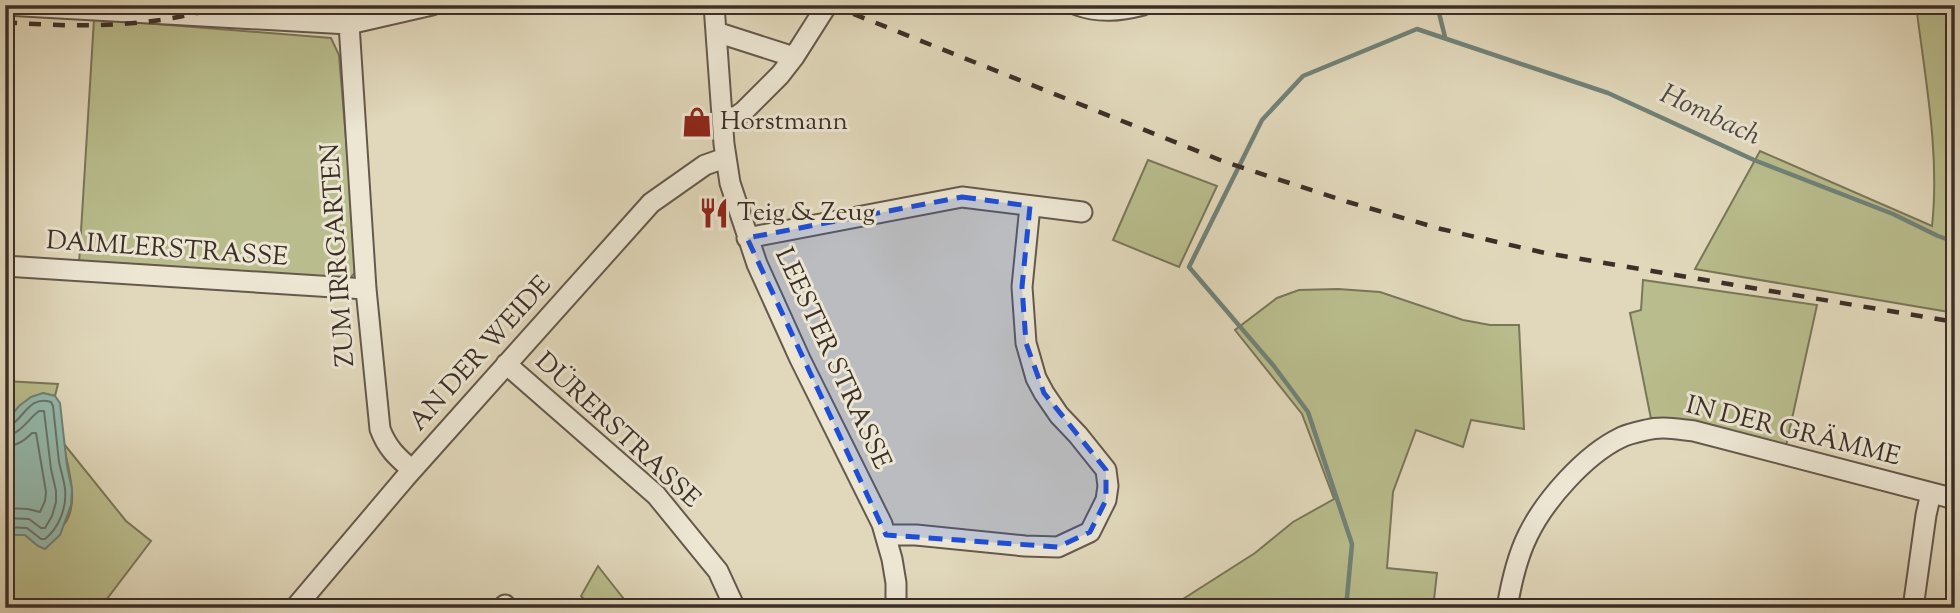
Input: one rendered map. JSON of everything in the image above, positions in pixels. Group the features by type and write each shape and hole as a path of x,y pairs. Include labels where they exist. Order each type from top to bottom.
{"street":[{"path":"5,5 349,24 432,5"},
{"name":"LEESTER STRASSE","path":"714,5 722,119 730,183 757,264 800,359 882,524 892,559 896,608"},
{"path":"722,119 737,116 744,111 780,75 827,5"},
{"path":"1077,5 1093,11 1114,11 1143,5"},
{"name":"ZUM IRRGARTEN","path":"349,24 366,289 380,429 392,452 412,470"},
{"path":"716,32 794,57"},
{"name":"AN DER WEIDE","path":"299,606 412,470 651,203 705,165 726,158"},
{"path":"747,238 962,197 1082,212"},
{"path":"886,535 1058,547 1090,532 1106,500 1106,470 1059,415 1044,393 1031,361 1024,323 1023,287 1030,206"},
{"name":"DAIMLERSTRASSE","path":"5,266 366,289"},
{"name":"DÜRERSTRASSE","path":"506,364 656,495 718,571 735,608"},
{"name":"IN DER GRÄMME","path":"1507,608 1518,561 1528,535 1547,505 1591,458 1620,438 1648,429 1694,430 1955,499"},
{"path":"1913,608 1931,492"},
{"path":"502,608 505,605 508,608"}],"highlighted area":[{"path":"962,197 1030,206 1022,287 1026,343 1044,393 1106,470 1106,500 1090,532 1058,547 886,535 747,238"}],"green space":[{"path":"1916,5 1955,5 1955,313 1695,269 1760,151 1932,226 1933,143"},
{"path":"94,19 331,38 339,55 357,271 347,281 79,264"},
{"path":"1148,160 1217,186 1179,267 1113,240"},
{"path":"1643,280 1817,305 1786,446 1652,424 1630,313 1641,310"},
{"path":"1299,290 1380,292 1463,320 1490,325 1519,325 1524,429 1471,420 1463,447 1416,430 1393,492 1387,568 1437,573 1433,608 1169,608 1255,553 1293,522 1334,499 1302,414 1235,330 1277,298"},
{"path":"5,381 58,384 55,396 43,393 5,423"},
{"path":"64,444 126,521 151,541 100,608 5,608 5,535 25,535 38,546 67,520 72,492"},
{"path":"598,566 631,608 592,608 581,596"}],"water":[{"path":"43,393 55,396 60,403 72,489 71,505 60,535 45,549 25,535 5,535 5,423 19,406 31,397"}],"waterway":[{"path":"1437,5 1445,37"},
{"name":"Hombach","path":"1346,608 1352,544 1308,412 1273,365 1189,267 1262,120 1303,76 1417,29 1608,93 1754,160 1893,214 1955,242"}],"railway":[{"path":"5,22 62,25 144,22 199,13 227,5"},
{"path":"831,5 1225,162 1441,229 1545,253 1955,322"}],"place":[{"name":"Horstmann","path":"697,122"},
{"name":"Teig & Zeug","path":"714,213"}]}
